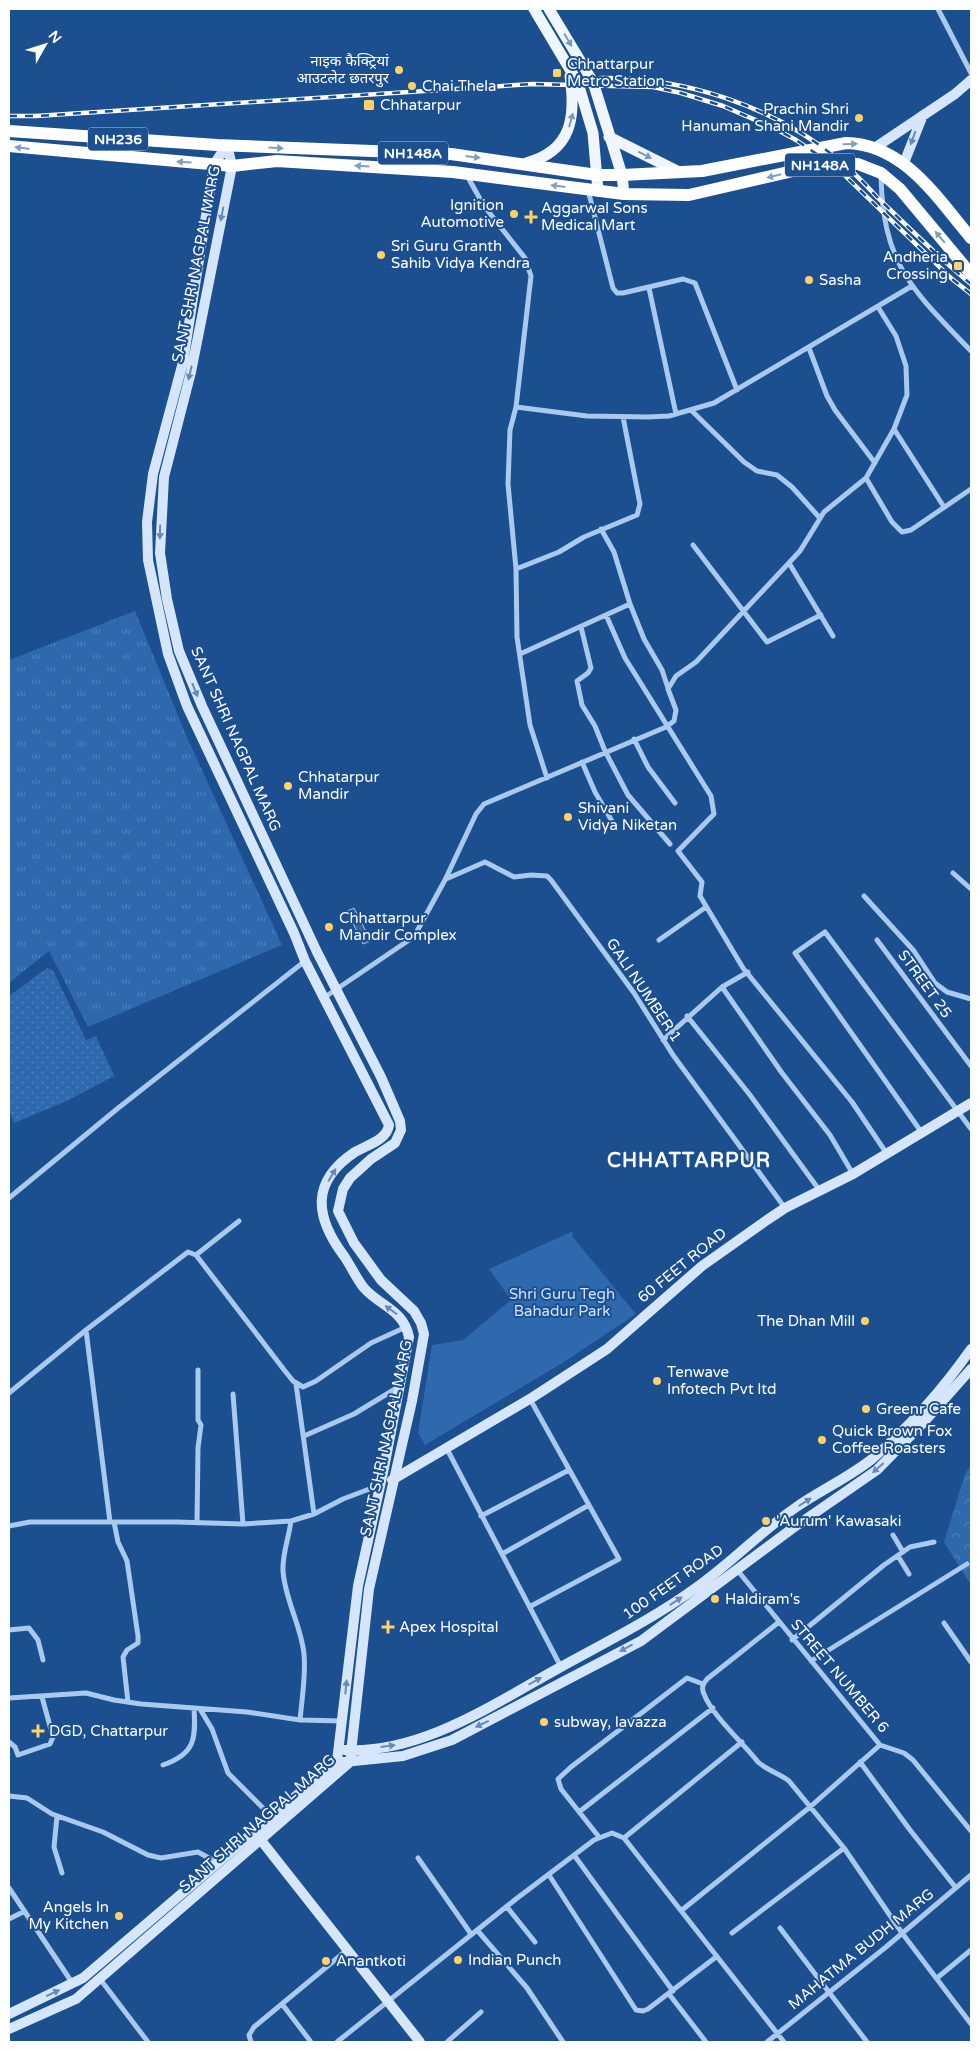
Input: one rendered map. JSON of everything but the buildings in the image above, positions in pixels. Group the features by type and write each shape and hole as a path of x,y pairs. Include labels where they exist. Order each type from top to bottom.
{"highway":[{"name":"NH236","path":"9,131 227,145"},
{"name":"NH148A","path":"227,145 450,154 597,174 622,175 682,173 846,143 876,147 904,164 971,238"},
{"name":"NH148A","path":"9,146 66,153 232,166 276,161 466,174 624,194 688,195 834,162 858,164 881,173 900,189 971,274"}],"main road":[{"path":"534,9 578,83 592,133 597,174 593,190"},
{"path":"549,9 593,82 622,175 624,194"},
{"path":"526,163 549,153 566,134 574,109 569,69"},
{"path":"876,147 955,94 971,80"},
{"path":"904,164 924,114"},
{"path":"609,137 682,173"},
{"name":"SANT SHRI NAGPAL MARG","path":"9,2014 74,1984 337,1761 358,1586 409,1337 407,1327 401,1317 364,1287 334,1242 322,1216 320,1202 325,1188 337,1168 354,1153 384,1136 388,1131 389,1125 305,961 294,933 196,730 168,654 150,569 147,522 153,474 182,362 214,164 227,145"},
{"name":"SANT SHRI NAGPAL MARG","path":"9,2029 76,1999 350,1762 369,1589 412,1401 424,1334 414,1311 381,1280 354,1244 338,1212 343,1189 350,1178 371,1159 395,1143 401,1130 400,1121 381,1077 336,990 229,766 179,651 167,599 160,553 164,477 191,372 232,166 227,145"},
{"path":"216,770 229,766"},
{"name":"60 FEET ROAD","path":"380,1485 394,1480 447,1449 607,1350 702,1266 785,1208 853,1174 971,1103"},
{"name":"100 FEET ROAD","path":"339,1750 400,1744 428,1737 495,1705 561,1667 637,1627 697,1587 793,1509 870,1460 905,1429 971,1349"},
{"name":"100 FEET ROAD","path":"337,1761 350,1762 403,1756 431,1749 452,1740 641,1641 738,1571 793,1528 877,1470 924,1422 971,1369"},
{"path":"260,1839 420,2042"}],"street":[{"path":"938,9 971,73"},
{"path":"881,173 883,220 900,268 912,286 971,351"},
{"path":"466,174 484,206 525,258 530,276 516,407 510,430 508,484 516,569 516,627 530,725 547,778"},
{"path":"593,190 613,288 617,293 623,293 683,279 695,282 738,390"},
{"path":"516,407 586,416 648,417 676,414 714,403 912,286"},
{"path":"649,288 676,414"},
{"path":"668,689 676,676 696,662 800,551 819,517 838,499 866,478 894,429 907,395 907,373 902,348 878,307"},
{"path":"809,348 824,389 835,410 875,463"},
{"path":"691,410 744,462 757,471 777,475 792,487 819,517"},
{"path":"516,569 559,552 601,529 631,518 640,510 623,417"},
{"path":"894,429 944,507"},
{"path":"866,478 892,522 902,532 911,530 971,489"},
{"path":"325,997 409,940 422,924 480,808 489,801 666,727 674,721 676,715 662,670 644,640 630,604 618,560 601,529"},
{"path":"692,545 745,611 767,642 821,615"},
{"path":"789,563 833,636"},
{"path":"520,654 630,604"},
{"path":"606,615 625,658 666,727 680,744 711,796 714,814 678,852 702,882 700,896 748,972 852,1102 887,1154"},
{"path":"581,627 591,668 578,681 578,691 582,705 595,726 605,752 628,795 670,844"},
{"path":"634,739 648,767 674,803"},
{"path":"582,762 595,792 616,828"},
{"name":"GALI NUMBER 1","path":"445,880 485,862 514,878 531,875 547,876 634,993 663,1040 785,1208"},
{"path":"954,873 971,889"},
{"path":"864,896 914,951 935,983 948,992 971,999"},
{"path":"659,940 706,907"},
{"path":"922,1133 795,952 824,932 971,1129"},
{"name":"STREET 25","path":"877,940 971,1066"},
{"path":"9,1198 117,1109 305,961"},
{"path":"663,1040 687,1016 722,987 748,972"},
{"path":"722,987 782,1073 830,1135 853,1174"},
{"path":"687,1016 750,1095 820,1191"},
{"path":"196,1255 239,1221"},
{"path":"9,1393 184,1254 188,1252 196,1255 296,1384 314,1514"},
{"path":"296,1384 308,1386 371,1343 407,1327"},
{"path":"86,1330 112,1522 127,1562 138,1636 138,1643 127,1650 123,1657 128,1702"},
{"path":"197,1523 198,1448 201,1425 198,1420 198,1370"},
{"path":"304,1436 354,1414 400,1385"},
{"path":"233,1394 242,1524"},
{"path":"530,1399 619,1559 531,1606"},
{"path":"447,1449 481,1516 531,1606 561,1667"},
{"path":"481,1516 569,1470"},
{"path":"9,1526 30,1522 242,1524 291,1522 380,1485"},
{"path":"502,1554 589,1505"},
{"path":"291,1522 283,1569 287,1594 301,1637 304,1654 305,1675 300,1720"},
{"path":"893,1535 909,1574"},
{"path":"792,1640 910,1547 934,1542"},
{"path":"811,1662 967,1564"},
{"name":"STREET NUMBER 6","path":"738,1571 792,1640 880,1745 904,1753 913,1760 971,1831"},
{"path":"703,1684 779,1622"},
{"path":"944,1623 971,1662"},
{"path":"9,1630 24,1627 34,1632 43,1660"},
{"path":"599,1837 558,1784 563,1774 687,1678 703,1684"},
{"path":"703,1684 703,1692 713,1708 742,1742 766,1769 783,1776 789,1781 844,1848 902,1933 971,2024"},
{"path":"9,1698 86,1693 128,1702 300,1720 342,1721"},
{"path":"9,1742 15,1747 18,1755 50,1744 53,1737 42,1697"},
{"path":"162,1765 182,1756 192,1744 195,1736 197,1708"},
{"path":"197,1708 212,1729 228,1773 271,1816"},
{"path":"579,1812 713,1708"},
{"path":"624,1838 742,1742"},
{"path":"682,1910 810,1807 880,1745"},
{"path":"860,1762 956,1888"},
{"path":"9,1796 27,1798 57,1816 103,1832 148,1856 161,1858 198,1852 216,1862"},
{"path":"57,1816 54,1847 62,1873"},
{"path":"337,2042 471,1934 574,1855 599,1837 612,1833 624,1838 784,2042"},
{"path":"732,1933 844,1848"},
{"path":"574,1855 706,2042"},
{"path":"418,1858 471,1934"},
{"path":"548,1875 632,2007 643,2011 716,1957"},
{"name":"MAHATMA BUDH MARG","path":"767,2042 830,1993 971,1875"},
{"path":"9,1888 23,1912 58,1958 74,1984"},
{"path":"508,1906 535,1942"},
{"path":"9,1919 23,1912"},
{"path":"780,1928 867,2042"},
{"path":"477,1930 527,1988 563,2042"},
{"path":"251,2042 248,2035 254,2027 347,1950"},
{"path":"937,1978 971,1950"},
{"path":"100,1978 148,2042"},
{"path":"282,2004 311,2042"},
{"path":"447,2042 481,2012"}],"green space":[{"path":"135,611 186,735 282,945 88,1027 49,951 9,983 9,660"},
{"path":"47,968 53,970 86,1040 96,1036 114,1076 69,1100 14,1123 9,1111 9,996"},
{"name":"Shri Guru Tegh Bahadur Park","path":"573,1231 572,1236 636,1314 564,1362 425,1445 418,1433 432,1345 463,1340 511,1300 489,1269"},
{"path":"971,1465 971,1585 944,1542 965,1474"}],"water":[{"path":"354,908 371,941 363,944 347,911"}],"railway":[{"path":"600,78 632,79 696,89 727,98 786,124 844,164 923,242 971,284"},
{"path":"9,116 36,116 533,84 653,87 681,93 723,106 774,128 796,140 836,167 952,279 971,294"}],"place":[{"name":"नाइक फैक्ट्रियां आउटलेट छतरपुर","path":"399,70"},
{"name":"Chhattarpur Metro Station","path":"557,73"},
{"name":"Chai Thela","path":"412,86"},
{"name":"Chhatarpur","path":"369,105"},
{"name":"Prachin Shri Hanuman Shani Mandir","path":"859,118"},
{"name":"Ignition Automotive","path":"514,214"},
{"name":"Aggarwal Sons Medical Mart","path":"531,217"},
{"name":"Sri Guru Granth Sahib Vidya Kendra","path":"381,255"},
{"name":"Andheria Crossing","path":"958,266"},
{"name":"Sasha","path":"809,280"},
{"name":"Chhatarpur Mandir","path":"288,786"},
{"name":"Shivani Vidya Niketan","path":"568,817"},
{"name":"Chhattarpur Mandir Complex","path":"329,927"},
{"name":"The Dhan Mill","path":"865,1321"},
{"name":"Tenwave Infotech Pvt ltd","path":"657,1381"},
{"name":"Greenr Cafe","path":"866,1409"},
{"name":"Quick Brown Fox Coffee Roasters","path":"822,1440"},
{"name":"'Aurum' Kawasaki","path":"766,1521"},
{"name":"Haldiram's","path":"715,1599"},
{"name":"Apex Hospital","path":"388,1627"},
{"name":"subway, lavazza","path":"544,1722"},
{"name":"DGD, Chattarpur","path":"38,1731"},
{"name":"Angels In My Kitchen","path":"119,1916"},
{"name":"Indian Punch","path":"458,1960"},
{"name":"Anantkoti","path":"326,1961"}],"district":[{"name":"CHHATTARPUR","path":"689,1160"}]}
